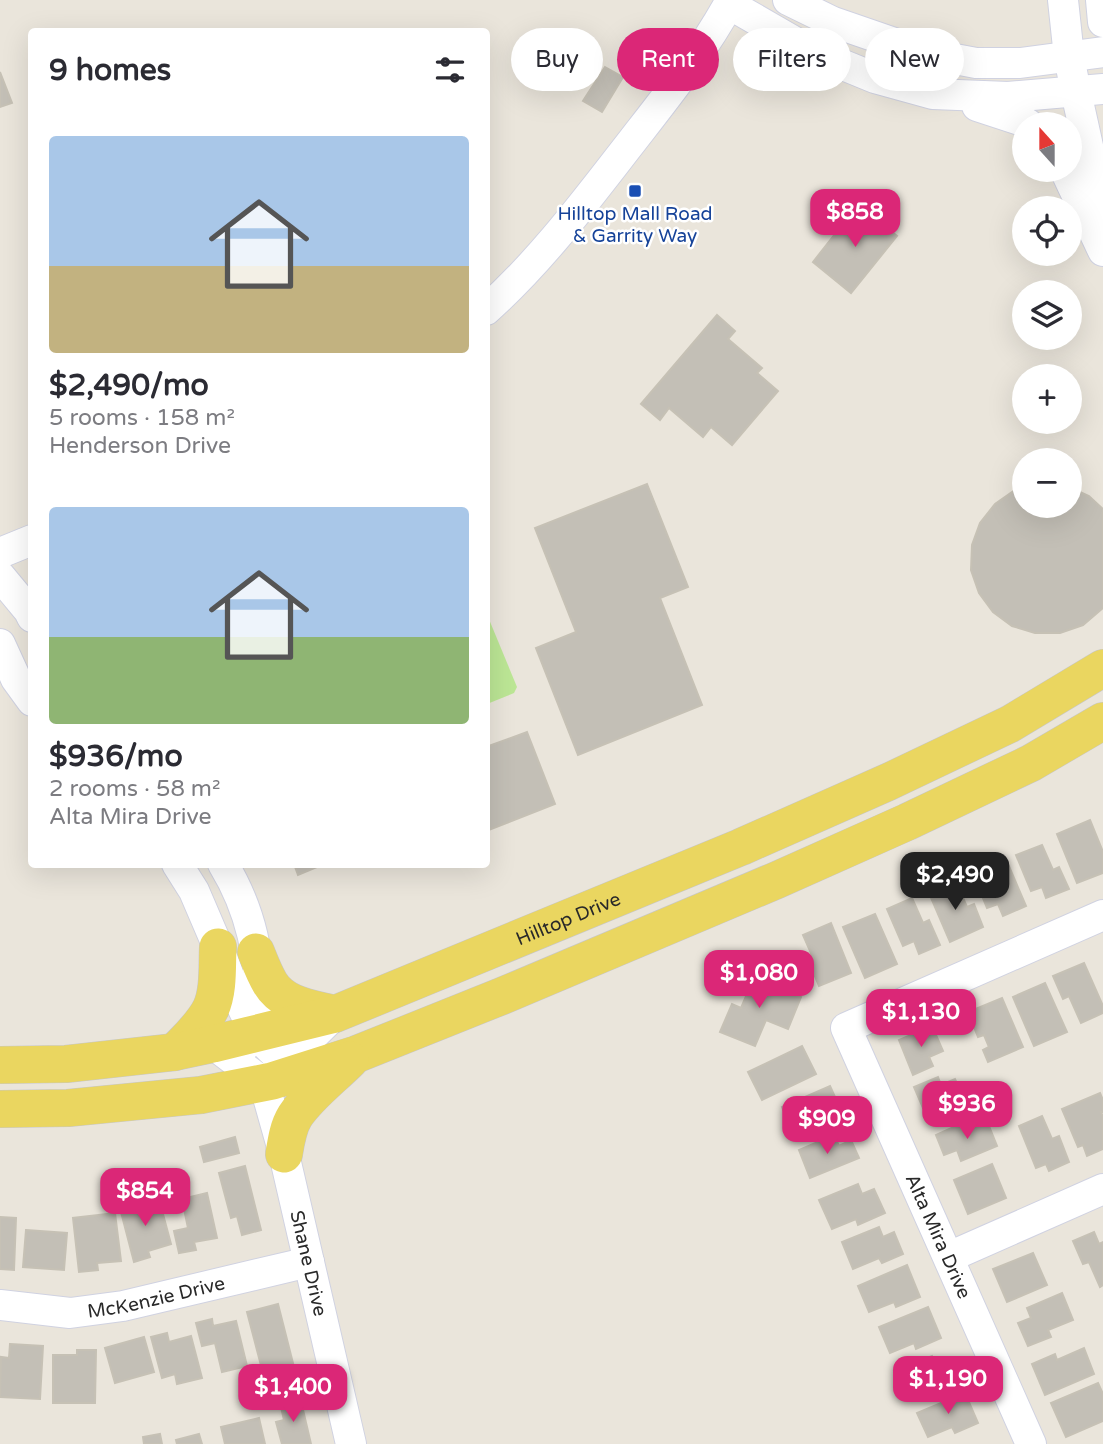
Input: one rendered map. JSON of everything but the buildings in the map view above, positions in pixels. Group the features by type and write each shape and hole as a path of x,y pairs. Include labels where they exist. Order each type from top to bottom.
{"main road":[{"name":"Hilltop Drive","path":"0,1065 66,1064 234,1046 335,1014 741,847 888,782 1010,724 1103,668"},
{"path":"0,1109 68,1108 201,1095 357,1054 502,996 895,828 1031,763 1103,721"},
{"path":"175,1052 200,1025 211,1008 216,992 218,947"},
{"path":"256,952 271,984 281,994 294,1003 335,1014"},
{"path":"284,1154 289,1129 295,1116 307,1101 357,1054"}],"street":[{"path":"788,0 833,22 923,52 976,63 1020,63 1103,52"},
{"path":"1063,0 1069,57 1089,91 1103,214"},
{"path":"1101,0 1103,22"},
{"path":"490,306 559,234 693,62 730,2 814,53 875,78 1012,117"},
{"path":"933,94 1008,97 1089,91"},
{"path":"1071,182 1103,251"},
{"path":"0,553 28,542"},
{"path":"0,576 28,610"},
{"path":"0,644 16,679 28,696"},
{"path":"180,868 194,891 235,992 234,1046"},
{"path":"201,1095 234,1046 260,987 256,952 248,919 234,881 226,868"},
{"name":"Alta Mira Drive","path":"1031,1444 846,1028 1103,915"},
{"path":"234,1046 282,1073 335,1014"},
{"name":"Shane Drive","path":"282,1073 284,1154 351,1444"},
{"path":"949,1257 1103,1189"},
{"name":"McKenzie Drive","path":"0,1305 70,1312 122,1306 309,1262"}],"green space":[{"path":"490,622 517,687 514,693 490,703"}],"place":[{"name":"Hilltop Mall Road & Garrity Way","path":"635,191"}]}
